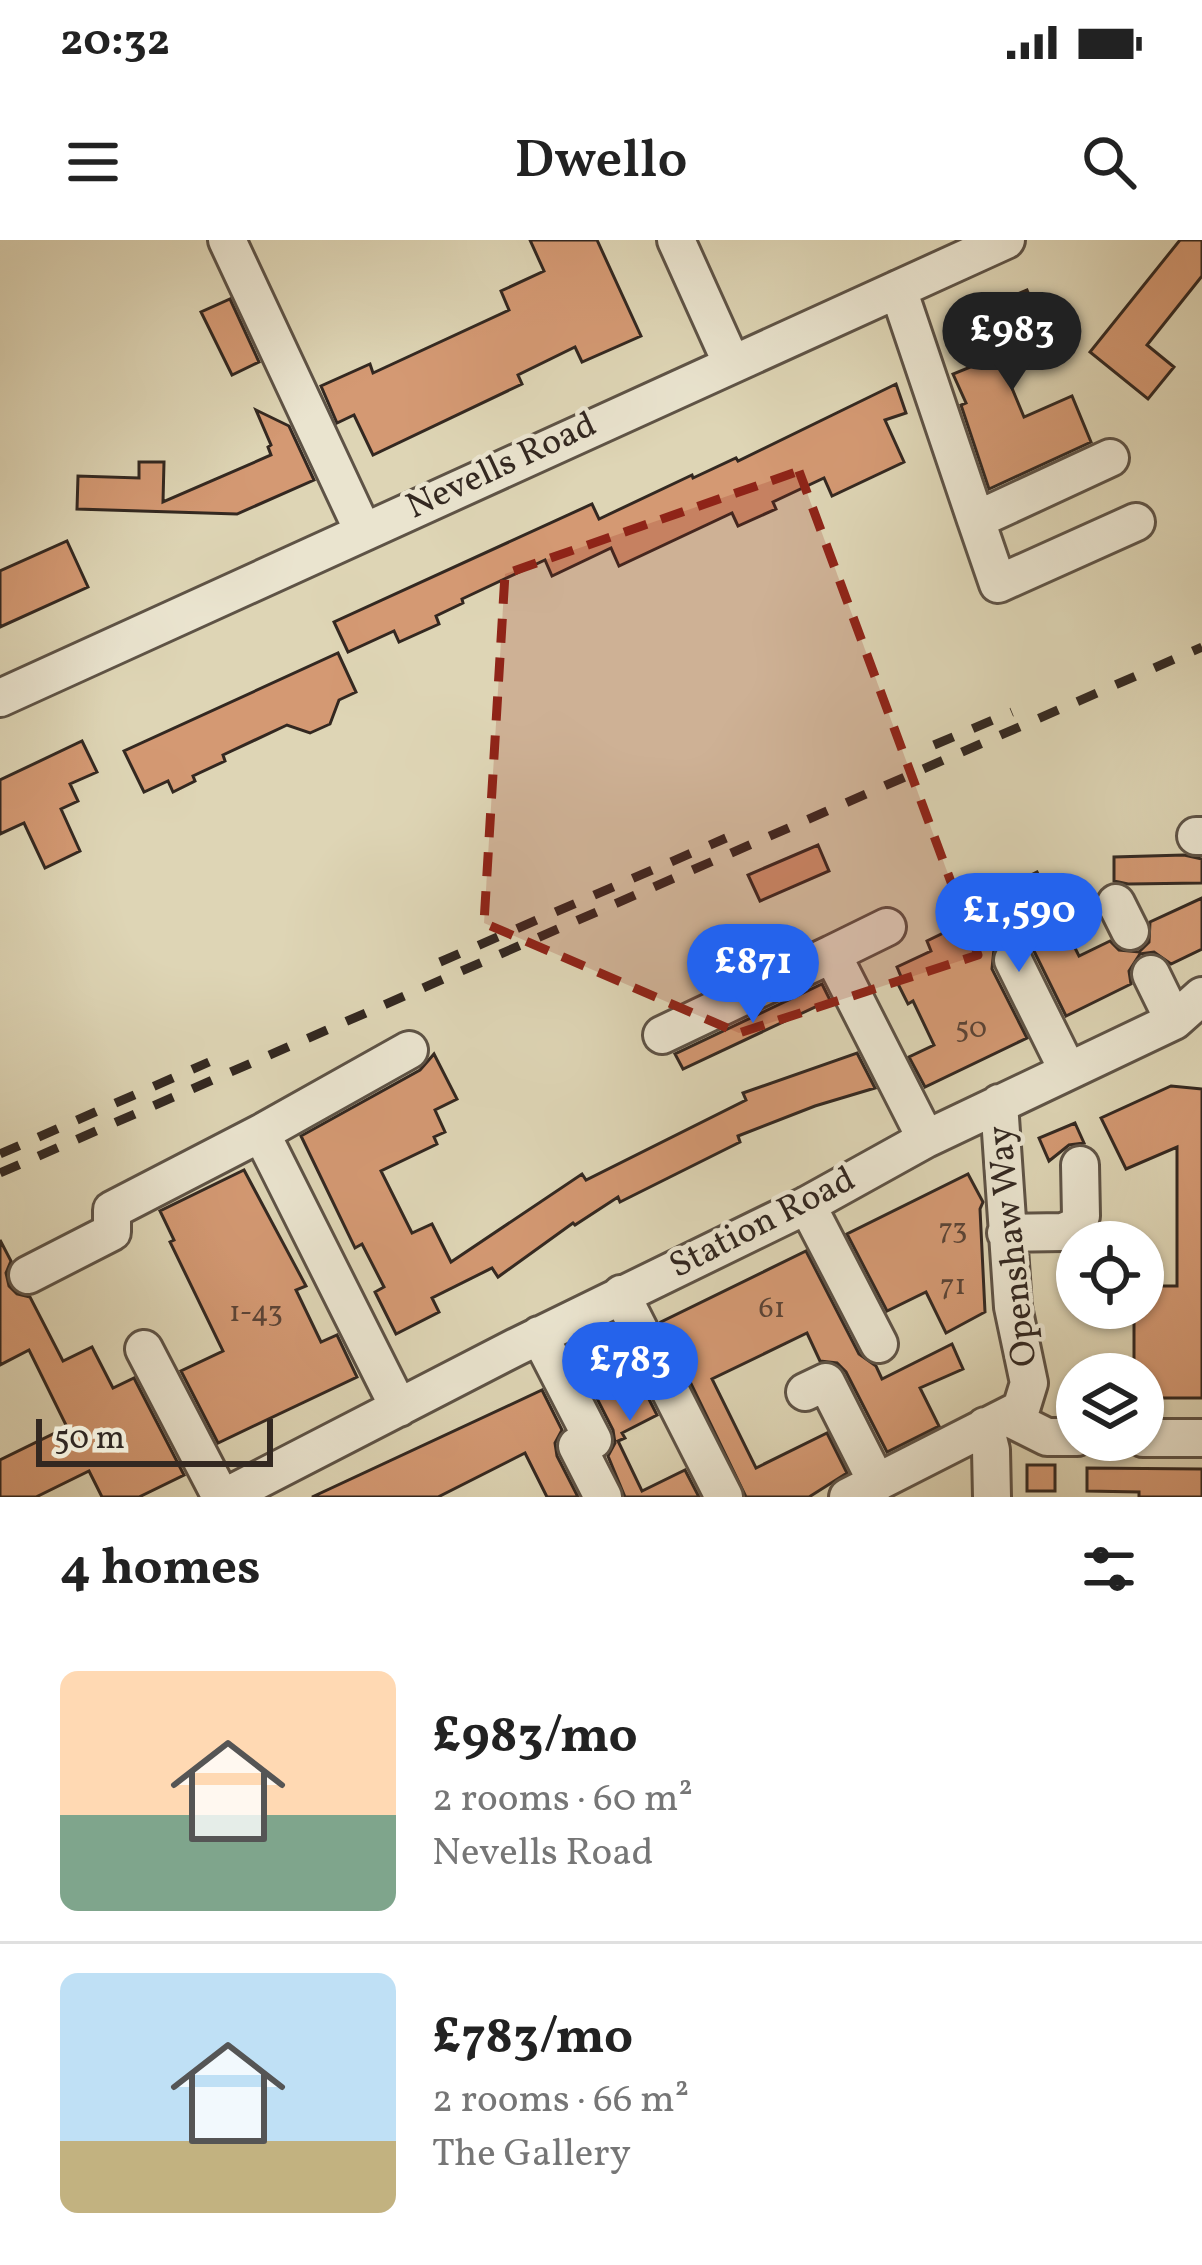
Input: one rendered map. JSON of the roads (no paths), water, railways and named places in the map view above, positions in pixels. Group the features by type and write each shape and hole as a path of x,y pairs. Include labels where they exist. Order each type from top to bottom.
{"street":[{"path":"226,240 363,531"},
{"path":"676,240 731,362"},
{"name":"Nevells Road","path":"0,698 1006,240"},
{"path":"898,289 998,584 1136,522"},
{"path":"976,520 1110,458"},
{"path":"662,1035 887,927"},
{"path":"832,954 926,1139"},
{"path":"1013,960 1068,1071"},
{"path":"1151,974 1188,1020"},
{"name":"Station Road","path":"230,1496 621,1294 807,1205 926,1139 1188,1020 1202,997"},
{"path":"28,1275 112,1232 112,1210 409,1050"},
{"name":"Openshaw Way","path":"996,1422 1021,1409 1029,1383 1013,1307 999,1103"},
{"path":"261,1132 399,1408"},
{"path":"1006,1233 1063,1232 1077,1226 1082,1216 1080,1165"},
{"path":"807,1205 879,1344"},
{"path":"621,1294 724,1497"},
{"path":"538,1336 593,1440 577,1446 603,1497"},
{"path":"144,1348 230,1496"},
{"path":"805,1392 826,1382 862,1490 996,1422 1056,1437"},
{"path":"992,1497 996,1422"},
{"path":"1164,1438 1202,1438"}],"railway":[{"path":"0,1173 1202,647"},
{"path":"934,745 1012,712"},
{"path":"440,962 726,838"},
{"path":"0,1154 209,1062"}]}
